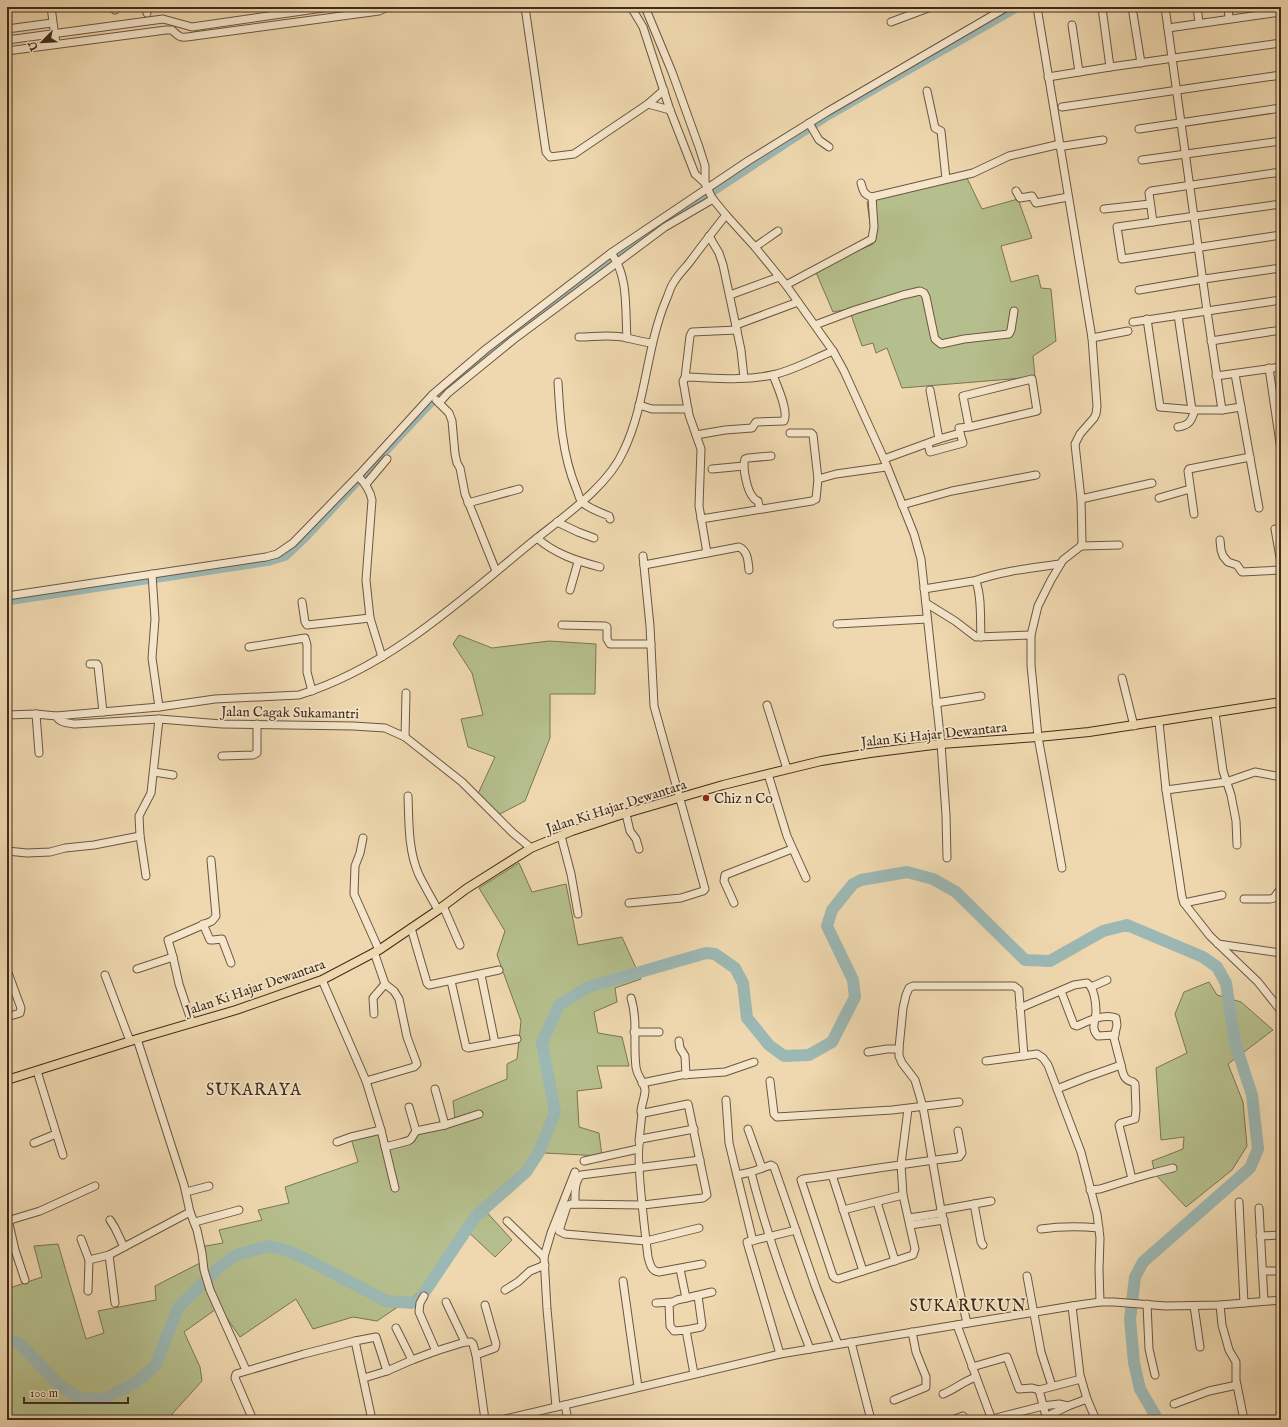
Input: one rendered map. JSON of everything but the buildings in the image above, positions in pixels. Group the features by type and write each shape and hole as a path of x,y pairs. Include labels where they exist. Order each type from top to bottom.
{"main road":[{"name":"Jalan Ki Hajar Dewantara","path":"7,1080 236,1010 322,980 377,951 441,908 466,889 531,848 626,814 723,785 821,761 863,754 942,744 1038,737 1134,726 1281,702"}],"street":[{"path":"51,7 56,44"},
{"path":"7,40 163,19 192,27 330,7"},
{"path":"172,30 177,36 182,38 379,11 387,7"},
{"path":"525,7 546,152 550,157 574,154 648,104 664,90"},
{"path":"631,7 643,27 670,110 695,174 726,215 779,276 833,351 844,371 884,459 918,547 942,744 948,858"},
{"path":"645,7 672,72 705,166 709,192"},
{"path":"891,22 931,7"},
{"path":"436,399 448,393 511,336 614,258 665,227 748,161 1007,7"},
{"path":"1132,7 1141,63"},
{"path":"1165,7 1185,155 1204,279 1211,341 1222,410"},
{"path":"1197,7 1199,23"},
{"path":"1228,7 1230,18"},
{"path":"1102,8 1110,67"},
{"path":"1037,9 1068,197 1081,264 1092,338 1097,399 1096,414 1080,434 1075,444 1081,499 1081,546"},
{"path":"1168,28 1230,18 1260,10 1281,12"},
{"path":"172,30 175,22"},
{"path":"7,29 52,23"},
{"path":"1072,25 1079,72"},
{"path":"7,51 172,30"},
{"path":"1048,77 1281,43"},
{"path":"659,78 672,72"},
{"path":"1062,107 1281,75"},
{"path":"927,91 936,128 941,131 946,179"},
{"path":"648,104 670,110"},
{"path":"1138,129 1281,108"},
{"path":"810,124 819,140 829,148"},
{"path":"684,144 696,140"},
{"path":"861,183 864,193 867,196 872,197 973,173 1009,156 1060,145 1064,146 1103,140"},
{"path":"1142,160 1281,141"},
{"path":"1153,222 1148,193 1151,191 1281,172"},
{"path":"1016,191 1020,198 1032,196 1036,203 1068,197"},
{"path":"362,480 436,399 511,336 614,258 709,192"},
{"path":"786,285 872,239 874,227 872,197"},
{"path":"1104,209 1150,204"},
{"path":"1281,204 1117,227 1122,259 1281,235"},
{"path":"56,716 159,707 215,699 292,696 312,691 342,678 382,657 436,620 557,522 614,469 625,450 639,405 652,343 661,313 674,282 711,239 726,215"},
{"path":"755,247 778,232"},
{"path":"711,239 723,265 737,327 744,378"},
{"path":"614,258 624,282 627,338"},
{"path":"1139,290 1281,268"},
{"path":"730,295 779,276"},
{"path":"815,325 855,310 920,291 924,293 926,297 935,339 940,344 964,339 1009,334 1014,311"},
{"path":"1133,322 1281,300"},
{"path":"707,553 699,506 701,449 688,409 683,386 690,336 692,332 737,327 798,302"},
{"path":"1178,315 1193,410 1187,425 1178,427"},
{"path":"1147,319 1160,406 1193,410 1222,410 1241,407"},
{"path":"1092,338 1128,330"},
{"path":"1211,341 1281,330"},
{"path":"578,337 604,336 627,338 634,341 652,343"},
{"path":"685,378 744,378 773,375 833,351"},
{"path":"1216,376 1281,367"},
{"path":"1269,368 1277,403 1281,450"},
{"path":"1236,374 1259,508"},
{"path":"696,435 725,430 752,428 756,422 784,421 785,411 773,375"},
{"path":"928,444 930,452 963,443 959,428 969,427 1037,411 1032,379 963,396 969,427"},
{"path":"558,382 561,426 565,451 574,483 581,501 591,508 609,516 610,519"},
{"path":"930,390 939,439"},
{"path":"436,399 449,413 452,421 455,454 460,468 463,486 468,503 496,572"},
{"path":"639,405 652,409 688,409"},
{"path":"701,519 815,500 817,496 818,479 814,438 812,433 790,433"},
{"path":"884,459 960,433"},
{"path":"760,509 758,501 750,494 744,466 745,459 771,456"},
{"path":"1194,514 1188,471 1189,469 1250,457"},
{"path":"7,596 152,578 276,554 293,543 387,459"},
{"path":"712,469 744,466"},
{"path":"818,479 836,474 886,467"},
{"path":"902,505 952,491 1036,475"},
{"path":"362,480 370,493 372,500 366,580 370,618 382,657"},
{"path":"1081,499 1152,483"},
{"path":"468,503 519,489"},
{"path":"1159,498 1190,489"},
{"path":"557,522 594,538"},
{"path":"1275,529 1279,539 1281,563"},
{"path":"537,538 555,551 578,562 600,567"},
{"path":"1220,540 1223,556 1228,562 1237,565 1241,572 1281,570"},
{"path":"1062,868 1038,737 1031,665 1030,635 1038,606 1060,564 1065,558 1081,546 1118,545"},
{"path":"644,565 735,547 742,548 747,554 749,570"},
{"path":"630,903 681,898 705,889 654,706 644,565 642,556"},
{"path":"570,590 578,562"},
{"path":"924,589 974,581 991,575 1015,570 1060,564"},
{"path":"152,578 156,619 152,658 159,707"},
{"path":"974,581 978,589 981,605 979,610 980,637"},
{"path":"302,602 305,622 307,625 370,618"},
{"path":"926,603 955,621 974,637 1030,635"},
{"path":"837,624 927,619"},
{"path":"562,625 606,626 608,641 610,644 650,644"},
{"path":"249,646 305,638 307,645 307,672 312,691"},
{"path":"90,664 98,665 103,712"},
{"path":"1122,678 1134,726"},
{"path":"405,737 406,693"},
{"path":"936,703 981,696"},
{"path":"767,705 787,769"},
{"path":"1215,713 1220,753 1236,821 1237,845"},
{"path":"36,714 39,753"},
{"name":"Jalan Cagak Sukamantri","path":"7,715 36,714 56,716 63,722 75,724 159,719 222,724 380,727 405,737 462,782 531,848"},
{"path":"146,876 140,836 139,816 151,793 159,719"},
{"path":"1159,722 1179,888 1184,903 1218,944 1258,982 1281,1011"},
{"path":"222,756 253,755 257,753 257,724"},
{"path":"154,772 173,775"},
{"path":"1166,790 1226,782 1255,772 1281,777"},
{"path":"768,774 792,849 806,878"},
{"path":"408,796 410,836 415,865 419,874 441,908 460,945"},
{"path":"626,814 630,832 636,840 639,849"},
{"path":"7,851 27,854 50,852 65,848 94,845 140,836"},
{"path":"562,836 578,914"},
{"path":"363,838 360,853 355,866 354,894 377,951 385,984 394,990 399,999 407,1037 417,1064 414,1067 366,1081"},
{"path":"734,903 724,881 725,875 792,849"},
{"path":"192,1023 179,984 168,940 212,921 216,916 211,860"},
{"path":"7,889 7,899"},
{"path":"1244,899 1270,899 1275,897 1278,892 1281,892"},
{"path":"1184,903 1222,895"},
{"path":"204,924 210,940 222,939 231,963"},
{"path":"411,928 429,985 500,970"},
{"path":"1218,944 1281,953"},
{"path":"137,969 173,957"},
{"path":"7,970 21,1008 20,1013 7,1018"},
{"path":"105,975 134,1040 186,1192 190,1212 195,1222 204,1270 210,1290 246,1370"},
{"path":"481,975 495,1043"},
{"path":"322,980 366,1081 381,1130 395,1188"},
{"path":"1091,987 1107,980"},
{"path":"451,981 464,1045 468,1048 517,1039"},
{"path":"1020,1008 1074,985 1087,983 1091,987 1095,1003 1096,1012 1093,1026 1097,1035 1115,1035"},
{"path":"374,1014 373,998 385,984"},
{"path":"967,1323 942,1215 931,1160 923,1106 915,1080 902,1063 899,1049 906,995 909,988 913,986 1014,986 1019,990 1024,1056"},
{"path":"1061,991 1074,1025 1077,1026 1095,1019 1112,1016 1116,1018 1117,1025 1115,1043 1120,1065 1125,1079 1134,1083 1136,1097 1135,1119 1120,1123 1119,1125 1132,1179"},
{"path":"631,998 635,1013 634,1032 636,1069 645,1092 640,1110 642,1113 638,1145 648,1257 655,1271 680,1269 702,1264"},
{"path":"634,1032 659,1032"},
{"path":"679,1041 680,1048 685,1056 686,1075"},
{"path":"868,1052 899,1049"},
{"path":"986,1061 1037,1054 1044,1058 1048,1065 1081,1152 1099,1228 1100,1302"},
{"path":"642,1083 686,1075 725,1072 754,1062"},
{"path":"1057,1089 1120,1065"},
{"path":"37,1071 63,1155"},
{"path":"770,1081 774,1114 777,1117 908,1109 959,1102"},
{"path":"435,1089 445,1125"},
{"path":"726,1100 729,1143 753,1241"},
{"path":"642,1113 687,1104 689,1106 708,1192 706,1196 702,1198 643,1205 571,1204 567,1206 559,1229 561,1233 565,1234 646,1241 699,1228"},
{"path":"409,1107 416,1131"},
{"path":"908,1109 901,1164 903,1195 910,1222 915,1249 914,1252 913,1254 895,1261 838,1279 835,1278 833,1276 801,1180 803,1178 832,1175 901,1164 961,1156 962,1154 958,1131"},
{"path":"385,1147 408,1141 416,1131 445,1125 478,1114"},
{"path":"584,1161 638,1145 643,1139 694,1129"},
{"path":"748,1129 762,1168"},
{"path":"337,1142 350,1137 381,1130"},
{"path":"34,1143 56,1134"},
{"path":"575,1204 576,1185 578,1178 581,1175 700,1160"},
{"path":"737,1175 771,1165 774,1167 816,1288 838,1344"},
{"path":"1090,1190 1100,1189 1153,1172 1173,1168"},
{"path":"556,1407 544,1257 551,1233 575,1172"},
{"path":"751,1172 770,1237 810,1349"},
{"path":"832,1175 863,1271"},
{"path":"25,1280 11,1251 8,1219 40,1211 95,1186"},
{"path":"186,1192 209,1186"},
{"path":"843,1210 903,1195"},
{"path":"910,1222 942,1215 974,1204 992,1201"},
{"path":"877,1202 895,1261"},
{"path":"1239,1202 1244,1303"},
{"path":"974,1204 981,1242 983,1245"},
{"path":"1259,1208 1264,1301"},
{"path":"195,1222 239,1210"},
{"path":"89,1260 109,1255 190,1212"},
{"path":"110,1220 124,1247"},
{"path":"507,1221 544,1257"},
{"path":"1041,1229 1078,1226 1099,1228"},
{"path":"780,1354 748,1242 796,1230"},
{"path":"1260,1236 1281,1235"},
{"path":"81,1239 89,1260 88,1291"},
{"path":"109,1255 115,1303"},
{"path":"505,1290 518,1282 530,1271 544,1265"},
{"path":"680,1269 686,1298"},
{"path":"1263,1271 1281,1271"},
{"path":"1027,1276 1041,1352 1052,1386"},
{"path":"623,1281 638,1387"},
{"path":"656,1303 672,1302 712,1292"},
{"path":"424,1296 420,1303 419,1312 436,1351"},
{"path":"672,1302 669,1304 668,1309 670,1326 674,1331 701,1327 698,1296"},
{"path":"501,1420 780,1354 1072,1306 1100,1302 1194,1306 1281,1300"},
{"path":"446,1302 465,1342"},
{"path":"1145,1304 1149,1349 1155,1375"},
{"path":"476,1354 495,1348 496,1344 485,1305"},
{"path":"1220,1305 1222,1325 1229,1350 1236,1362 1237,1385 1244,1420"},
{"path":"1072,1306 1081,1379 1087,1399 1096,1420"},
{"path":"1194,1306 1200,1347"},
{"path":"957,1325 992,1419 1043,1406 1059,1404 1068,1406"},
{"path":"396,1328 412,1360"},
{"path":"686,1330 694,1374"},
{"path":"894,1400 926,1387 926,1377 916,1352 912,1332"},
{"path":"253,1420 235,1378 236,1374 246,1370 355,1341 376,1337 387,1371"},
{"path":"355,1341 372,1420"},
{"path":"364,1378 387,1371 436,1351 465,1342 471,1342 476,1354 485,1420"},
{"path":"851,1342 871,1420"},
{"path":"972,1367 1007,1358 1019,1389 1032,1388 1039,1390 1081,1379"},
{"path":"943,1394 954,1390 962,1383 976,1377"},
{"path":"1174,1404 1209,1391 1237,1385"},
{"path":"1039,1390 1047,1419 1068,1406 1087,1399"},
{"path":"565,1405 568,1420"},
{"path":"952,1420 963,1416"}],"green space":[{"path":"966,176 982,209 1018,199 1032,238 1001,246 1011,282 1038,275 1041,288 1051,289 1056,341 1033,356 1035,377 902,388 887,348 876,353 873,343 862,346 849,309 833,312 815,270 873,244 867,202"},
{"path":"459,635 492,648 549,641 596,644 595,694 550,694 550,738 525,801 500,814 477,796 495,757 468,747 461,719 483,715 472,673 453,644"},
{"path":"519,863 532,892 566,884 578,945 622,937 641,979 615,988 617,1002 594,1012 598,1033 622,1037 629,1066 597,1066 602,1088 577,1091 579,1127 599,1133 602,1156 544,1153 503,1194 482,1207 512,1240 495,1257 464,1228 445,1259 433,1283 377,1321 353,1317 313,1329 296,1299 240,1337 219,1307 184,1332 200,1367 202,1381 172,1414 177,1420 7,1420 7,1289 42,1277 34,1246 58,1244 86,1339 104,1333 98,1311 156,1300 155,1286 202,1262 200,1247 223,1243 219,1230 262,1220 258,1210 289,1203 285,1187 358,1162 351,1138 378,1130 383,1145 455,1120 453,1101 507,1079 507,1064 517,1059 521,1021 497,955 505,931 479,888"},
{"path":"1209,982 1217,995 1241,1002 1273,1030 1228,1064 1243,1102 1247,1146 1232,1170 1186,1207 1155,1174 1152,1161 1183,1149 1184,1137 1161,1140 1156,1068 1187,1053 1175,1014 1184,992"}],"waterway":[{"path":"7,602 270,562 286,557 304,540 450,385 595,270 651,231 694,205 826,118 1020,7"},
{"path":"7,1338 21,1345 59,1385 79,1398 104,1399 135,1383 155,1366 178,1308 217,1269 236,1255 268,1246 289,1251 386,1301 412,1303 420,1299 475,1217 526,1172 539,1152 555,1112 542,1043 559,1005 588,987 706,953 715,954 735,968 743,983 747,1018 769,1045 784,1056 809,1055 832,1042 855,997 853,980 827,926 832,910 853,884 861,880 907,872 933,879 956,892 1025,960 1050,961 1103,931 1127,925 1203,957 1217,967 1226,983 1235,1043 1252,1095 1258,1149 1250,1168 1143,1262 1135,1277 1130,1319 1134,1363 1140,1389 1158,1420"}],"place":[{"name":"Chiz n Co","path":"706,798"}],"district":[{"name":"SUKARAYA","path":"254,1089"},
{"name":"SUKARUKUN","path":"968,1305"}]}
